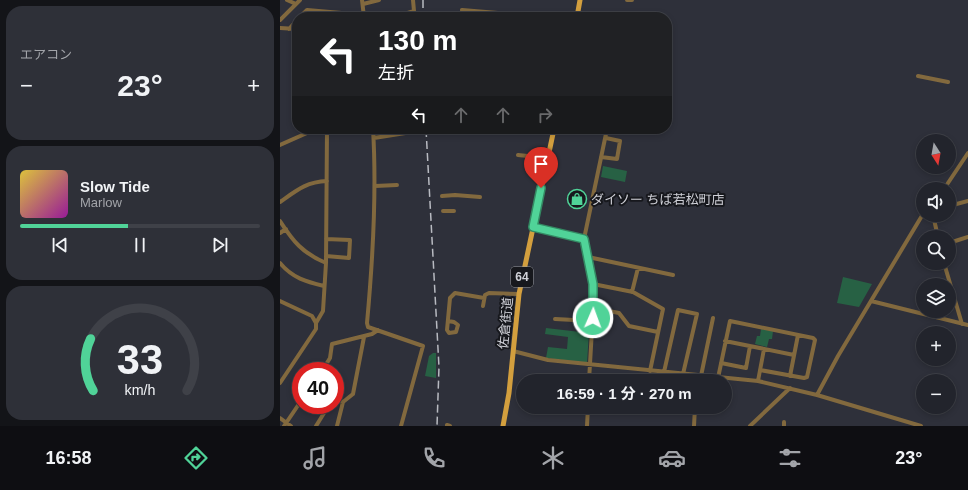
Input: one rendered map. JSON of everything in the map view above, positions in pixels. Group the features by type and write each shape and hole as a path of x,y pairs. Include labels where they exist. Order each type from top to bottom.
{"main road":[{"path":"578,12 580,0"},
{"name":"佐倉街道","path":"503,426 510,393 519,294 553,134"}],"street":[{"path":"287,0 296,4"},
{"path":"280,20 300,0"},
{"path":"363,12 362,2 379,0"},
{"path":"411,12 414,11 414,0"},
{"path":"627,0 632,0"},
{"path":"304,12 306,10 330,12"},
{"path":"462,12 462,10 486,12"},
{"path":"280,28 289,29 292,26"},
{"path":"918,76 948,82"},
{"path":"280,145 305,134"},
{"path":"280,383 316,329 316,324 322,311 326,263 328,181 327,134"},
{"path":"374,134 374,257 367,323 368,327 424,346 401,426"},
{"path":"374,138 399,134"},
{"path":"589,374 593,321 593,284 584,239 606,134"},
{"path":"601,157 617,159 620,141 606,138"},
{"path":"949,182 968,153"},
{"path":"518,155 547,158"},
{"path":"280,202 302,186 312,182 328,181"},
{"path":"375,186 397,185"},
{"path":"442,196 480,196"},
{"path":"956,204 968,201"},
{"path":"443,211 454,211"},
{"path":"280,221 301,249 310,256 326,263"},
{"path":"818,395 838,356 918,222"},
{"path":"533,227 584,239"},
{"path":"280,233 286,229"},
{"path":"956,241 968,237"},
{"path":"326,239 350,240 349,258 326,256"},
{"path":"588,257 673,276"},
{"path":"280,263 293,275 303,281 324,286"},
{"path":"632,292 638,268"},
{"path":"946,270 962,324"},
{"path":"593,284 632,292 663,309 650,371"},
{"path":"448,321 450,298 455,293 484,298"},
{"path":"483,306 485,295 489,293 519,294"},
{"path":"871,301 968,325"},
{"path":"280,302 312,316 316,324"},
{"path":"593,308 619,313 629,326 658,332"},
{"path":"513,351 548,360 683,374 697,314 678,310 664,372"},
{"path":"699,374 713,318"},
{"path":"555,319 593,321"},
{"path":"719,374 730,321 813,338 815,340 807,377 790,376 760,370"},
{"path":"328,362 330,358 332,344 364,337 378,330"},
{"path":"790,376 798,335"},
{"path":"344,401 353,394 364,337"},
{"path":"725,341 794,355"},
{"path":"721,363 746,368 750,346"},
{"path":"758,381 764,349"},
{"path":"732,379 758,381 790,388 921,426"},
{"path":"750,426 790,388"},
{"path":"285,424 292,414"},
{"path":"316,426 323,414"},
{"path":"337,426 340,414"},
{"path":"587,426 588,414"},
{"path":"694,426 695,414"},
{"path":"280,418 285,424 291,426"}],"green space":[{"path":"603,166 627,171 625,182 601,177"},
{"path":"843,277 872,284 859,307 837,303"},
{"path":"546,328 589,333 587,363 546,358 548,347 567,349 568,337 545,334"},
{"path":"761,329 773,331 772,339 769,339 767,347 755,344 757,336 760,336"},
{"path":"436,353 436,378 425,376 429,356"}],"railway":[{"path":"423,0 423,12"},
{"path":"426,134 439,367 437,426"}],"place":[{"name":"ダイソー ちば若松町店","path":"577,199"}],"route":[{"path":"541,188 533,227 584,239 593,284 593,318"}]}
